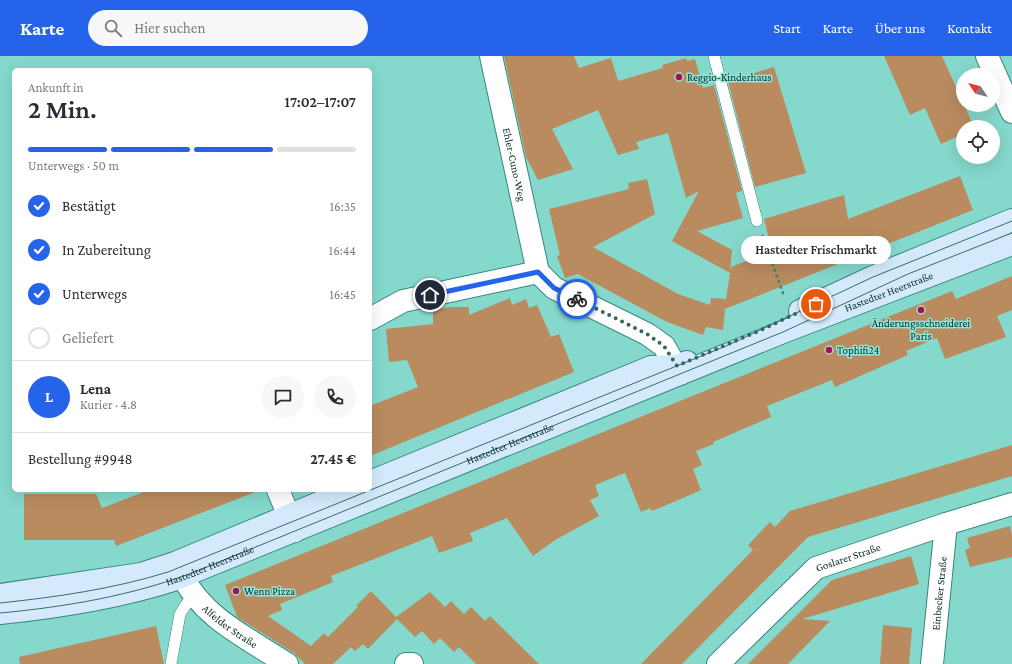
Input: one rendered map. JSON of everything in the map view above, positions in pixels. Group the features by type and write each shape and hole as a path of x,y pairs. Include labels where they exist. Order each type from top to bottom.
{"street":[{"name":"Ehler-Cuno-Weg","path":"491,56 538,272"},
{"path":"988,56 1012,112"},
{"name":"Hastedter Heerstraße","path":"372,481 651,367 678,370 873,276 1012,220"},
{"name":"Hastedter Heerstraße","path":"372,491 678,370 1012,244"},
{"path":"372,318 403,301 538,272 554,288 647,334 664,346 678,370"},
{"path":"279,492 292,523"},
{"name":"Hastedter Heerstraße","path":"0,613 74,604 113,597 140,590 188,585 346,492"},
{"name":"Hastedter Heerstraße","path":"0,596 141,574 292,523 370,492"},
{"name":"Goslarer Straße","path":"718,664 816,568 946,524 1012,504"},
{"name":"Einbecker Straße","path":"932,664 946,524"},
{"name":"Alfelder Straße","path":"188,585 212,615 288,664"},
{"path":"406,664 412,664"}],"lane":[{"path":"714,56 757,221"},
{"path":"171,664 180,614 188,585"}],"path":[{"path":"757,221 792,315"}],"building":[{"path":"504,56 574,56 579,68 611,58 618,81 663,68 662,65 686,58 687,61 695,59 703,88 714,85 742,191 736,193 743,218 697,231 732,250 730,273 672,241 699,191 686,198 668,133 636,142 639,149 618,155 598,110 552,129 573,169 538,180 526,157"},
{"path":"884,56 942,56 956,87 956,112 967,112 971,120 956,120 956,137 941,144 925,108 910,115"},
{"path":"774,67 806,173 755,187 728,81"},
{"path":"960,176 973,210 725,309 723,330 706,327 703,335 667,322 578,274 565,278 557,256 560,255 549,209 629,189 628,183 647,179 655,214 593,247 678,294 710,305 711,298 726,299 731,267 772,251 764,219 844,195 848,219"},
{"path":"1012,276 1012,310 997,316 1006,337 945,359 937,338 906,351 908,355 835,387 832,380 767,406 771,417 696,451 702,465 693,469 701,490 652,511 650,508 641,512 625,473 595,485 599,496 590,500 599,516 555,540 533,556 507,518 470,533 473,541 439,553 432,536 331,576 333,582 280,604 282,610 268,616 311,646 324,633 328,637 358,607 356,606 371,591 396,617 430,592 445,607 451,601 464,614 471,607 485,621 490,616 539,664 476,664 459,647 454,652 440,638 434,644 422,631 415,637 397,619 368,649 363,644 355,651 351,647 333,664 305,664 294,653 237,617 225,585 952,291 956,299"},
{"path":"510,298 512,305 526,299 529,308 537,305 551,337 559,334 574,372 372,455 372,405 418,387 407,360 389,362 386,329 433,324 433,310 450,307 469,307 469,315"},
{"path":"1012,445 1012,476 808,537 682,664 641,664 753,550 748,545 770,522 775,527 790,511"},
{"path":"144,492 255,492 116,546 114,540 24,540 24,494 96,494 102,508"},
{"path":"1010,526 1012,535 1012,557 970,567 965,550 970,548 967,538"},
{"path":"911,556 919,584 802,619 830,621 788,664 748,664 832,580"},
{"path":"883,625 912,628 909,664 880,664"},
{"path":"156,626 164,664 20,664 19,657"}],"tram line":[{"path":"372,489 726,346 873,277 1012,221"},
{"path":"0,613 73,604 145,588 192,573 783,332 908,274 1012,233"},
{"path":"0,603 85,592 168,572 366,492"}],"way so far":[{"path":"577,299 622,320 647,334 664,346 677,366 726,346 816,304"}],"place":[{"name":"Reggio-Kinderhaus","path":"679,77"},
{"name":"Hastedter Frischmarkt","path":"816,304"},
{"name":"Änderungsschneiderei Paris","path":"921,310"},
{"name":"Tophifi24","path":"829,350"},
{"name":"Wenn Pizza","path":"236,591"}],"route":[{"path":"430,295 538,272 554,288 577,299"}]}
